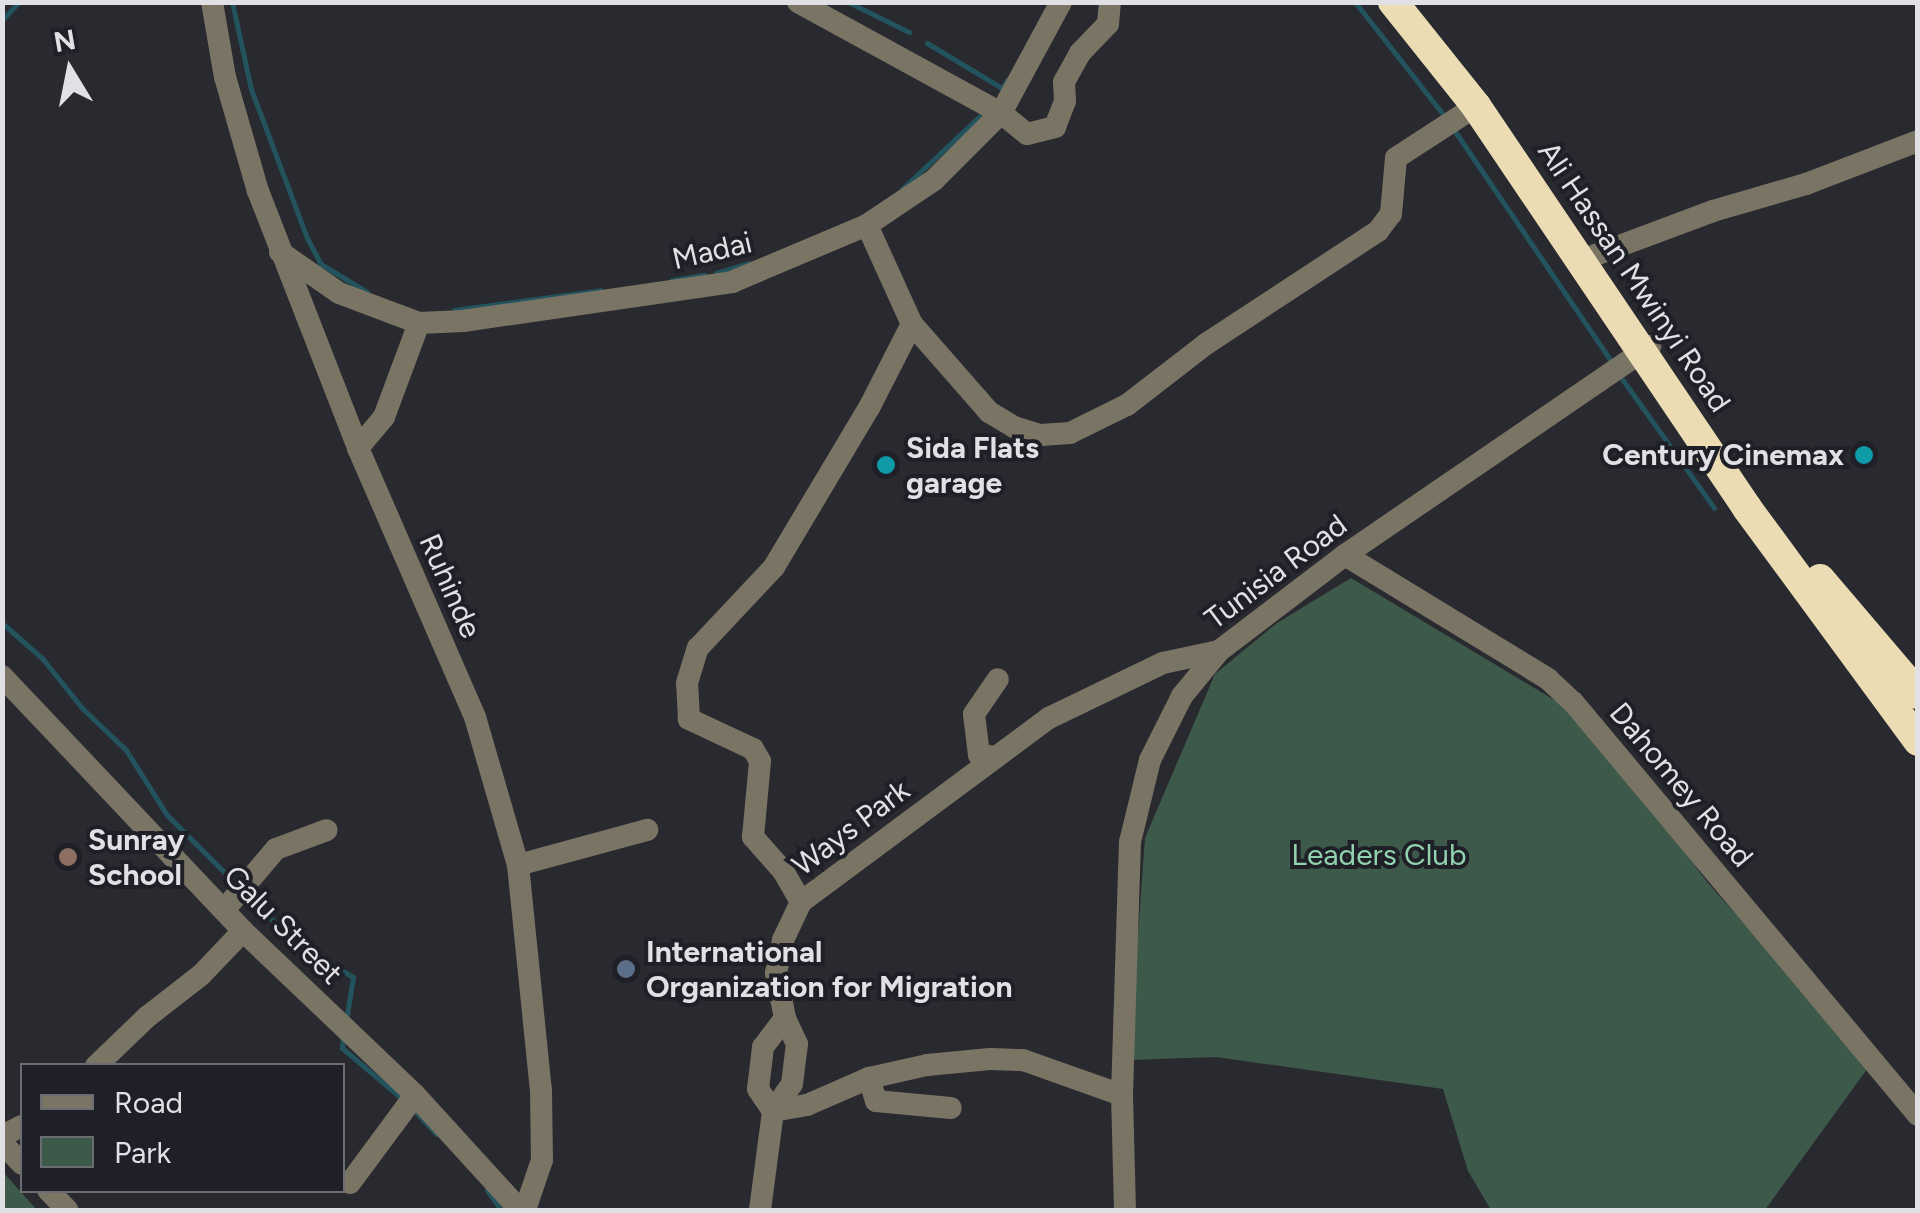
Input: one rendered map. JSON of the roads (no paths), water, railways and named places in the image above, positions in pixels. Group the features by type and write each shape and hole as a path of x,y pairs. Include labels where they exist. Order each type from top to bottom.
{"highway":[{"name":"Ali Hassan Mwinyi Road","path":"1393,2 1476,106 1758,506 1918,694"},
{"name":"Ali Hassan Mwinyi Road","path":"1419,2 1465,64 1590,256 1747,508 1918,741"}],"street":[{"name":"Ruhinde","path":"212,2 242,145 358,448 475,716 518,865 542,1090 542,1160 525,1210"},
{"path":"798,2 1001,113 1027,134 1054,127 1065,101 1064,82 1080,54 1108,24 1110,2"},
{"name":"Madai","path":"280,252 339,293 419,323 462,321 732,282 867,225 934,180 1001,113 1062,2"},
{"path":"867,225 912,324 989,412 1014,427 1056,434 1097,424 1206,344 1378,230 1391,214 1396,158 1476,106"},
{"path":"1590,256 1713,211 1806,184 1918,140"},
{"path":"358,448 384,417 419,323"},
{"path":"802,902 784,872 753,837 760,760 752,748 690,719 687,683 698,648 774,567 870,406 912,324"},
{"name":"Tunisia Road","path":"1124,1210 1122,1095 1130,842 1138,798 1172,714 1219,651 1345,555 1646,348"},
{"name":"Dahomey Road","path":"1345,555 1548,679 1573,702 1918,1115"},
{"name":"Ways Park","path":"760,1210 772,1111 792,1084 797,1044 785,1018 776,972 783,940 802,902 932,805 988,756 1049,718 1120,680 1196,653 1219,651"},
{"name":"Galu Street","path":"2,676 243,931 415,1095 519,1209 525,1210"},
{"path":"988,756 974,714 998,678"},
{"path":"224,910 276,849 327,830"},
{"path":"518,865 647,830"},
{"path":"99,1063 147,1016 201,975 243,931"},
{"path":"785,1018 762,1047 758,1089 772,1111 808,1106 869,1078 927,1065 1023,1060 1122,1095"},
{"path":"869,1078 876,1101 951,1108"},
{"path":"350,1184 415,1095"},
{"path":"2,1139 20,1162"}],"waterway":[{"path":"2,20 19,2"},
{"path":"232,2 251,89 307,238 321,264 367,292"},
{"path":"848,2 909,32"},
{"path":"1355,2 1446,118"},
{"path":"927,43 1002,88 1007,80"},
{"path":"902,189 985,111"},
{"path":"1452,127 1612,362"},
{"path":"716,273 748,263"},
{"path":"672,280 705,275"},
{"path":"454,310 601,290"},
{"path":"1620,376 1714,508"},
{"path":"2,623 42,658 82,708 126,750 167,815 236,884"},
{"path":"247,896 300,946 353,977 346,1021"},
{"path":"343,1037 342,1048 405,1101"},
{"path":"413,1109 436,1134"},
{"path":"487,1190 501,1210"}],"place":[{"name":"Century Cinemax","path":"1864,455"},
{"name":"Sida Flats garage","path":"886,465"},
{"name":"Sunray School","path":"68,857"},
{"name":"International Organization for Migration","path":"626,969"}],"park label":[{"name":"Leaders Club","path":"1379,855"}]}
